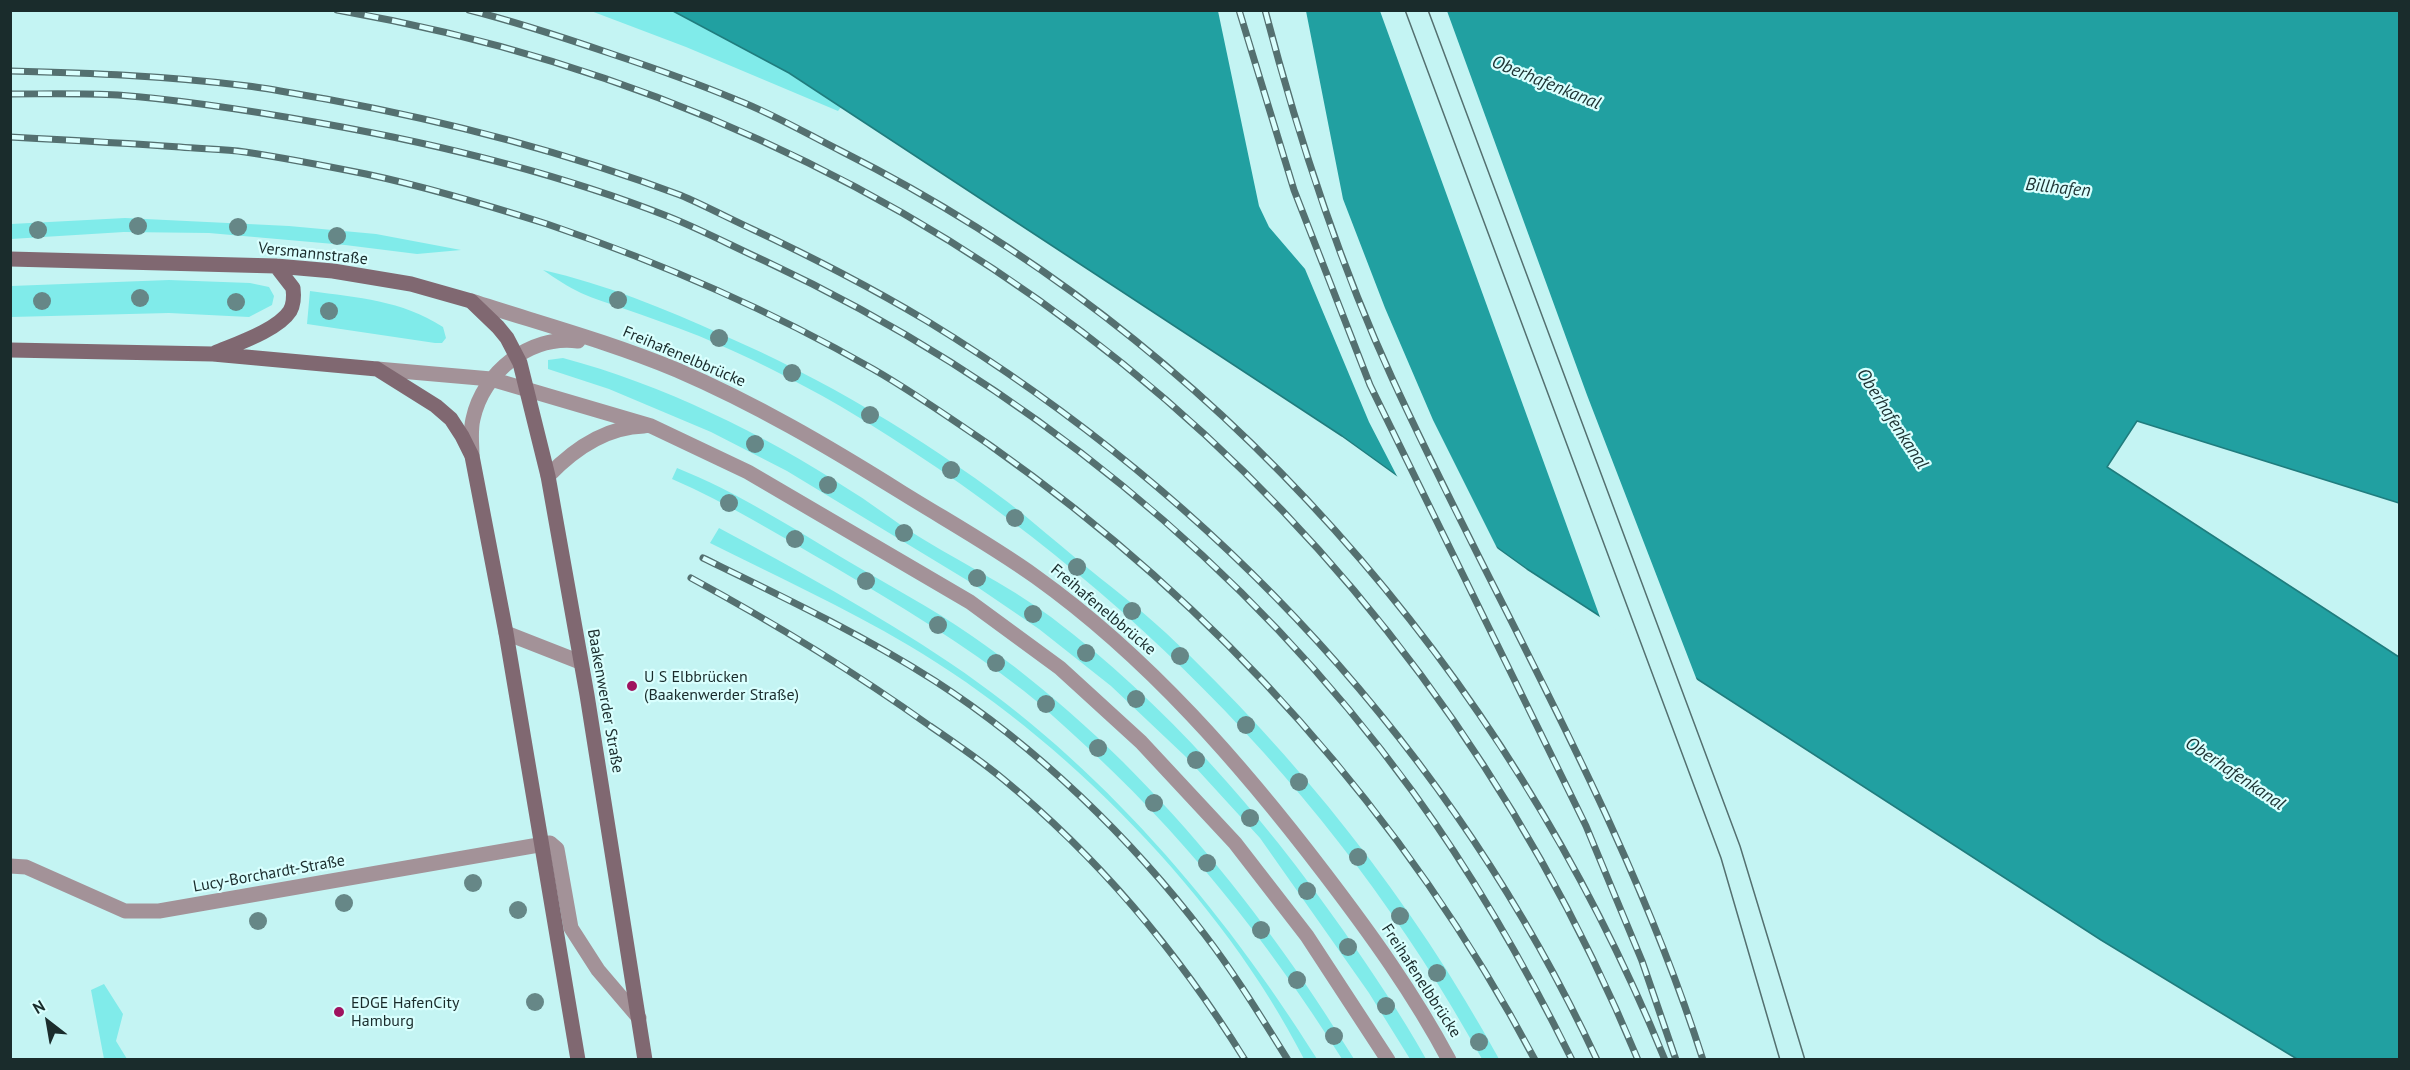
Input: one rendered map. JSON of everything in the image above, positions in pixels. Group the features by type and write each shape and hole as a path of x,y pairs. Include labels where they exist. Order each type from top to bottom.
{"main road":[{"name":"Versmannstraße","path":"10,259 276,266 333,271 411,284 471,301"},
{"path":"213,354 263,331 289,313 292,306 293,288 276,266"},
{"name":"Baakenwerder Straße","path":"471,301 498,327 517,355 528,390 548,476 645,1059"},
{"path":"10,350 213,354 376,369 436,406 451,419 472,456 506,633 578,1059"}],"street":[{"name":"Versmannstraße","path":"471,301 602,343"},
{"path":"472,456 472,420 479,402 492,379 517,355 555,340 602,343"},
{"name":"Freihafenelbbrücke","path":"602,343 677,370 822,442 1036,577 1110,637 1180,703 1246,775 1290,828 1346,900 1400,978 1449,1059"},
{"path":"376,369 492,379 651,426 748,472 970,602 1060,668 1141,742 1235,843 1307,936 1388,1059"},
{"path":"548,476 578,448 615,431 651,426"},
{"path":"506,633 580,662"},
{"path":"540,843 550,843 557,849 572,928 598,970 639,1018"},
{"name":"Lucy-Borchardt-Straße","path":"10,866 26,867 125,911 159,911 540,843"}],"shaded area":[{"path":"591,11 673,11 789,73 841,107 838,111 686,47"},
{"path":"125,218 289,226 376,234 461,250 417,254 209,233 124,232 11,239 11,224"},
{"path":"543,270 589,282 657,307 798,370 906,432 1018,510 1166,633 1261,729 1306,780 1390,887 1429,943 1499,1059 1482,1059 1423,960 1356,865 1284,775 1205,690 1121,611 1032,537 938,468 806,387 699,336 581,293"},
{"path":"169,280 250,283 269,287 274,296 272,305 249,317 169,313 11,317 11,286"},
{"path":"310,291 363,298 411,311 443,327 446,338 442,343 435,343 307,324"},
{"path":"563,358 674,396 782,449 905,528 1033,605 1093,650 1172,723 1245,802 1312,886 1343,930 1396,1009 1426,1059 1410,1059 1369,993 1260,838 1185,756 1111,686 1039,629 970,582 787,471 711,432 609,389 548,369 548,360"},
{"path":"677,468 763,511 941,616 1029,678 1084,725 1136,775 1232,884 1275,941 1354,1059 1342,1059 1252,929 1186,849 1114,773 1037,702 978,657 881,595 753,520 672,479"},
{"path":"719,528 836,592 950,663 1005,703 1057,746 1107,793 1199,894 1241,947 1317,1059 1304,1059 1270,999 1230,940 1184,882 1134,826 1080,774 1024,726 966,682 908,645 835,605 710,543"},
{"path":"104,984 123,1014 116,1041 127,1059 104,1059 91,990"}],"water":[{"path":"673,11 2399,11 2399,503 2137,421 2107,467 2399,657 2399,1059 2297,1059 2101,940 1527,569 1342,436 789,73"}],"pier":[{"path":"1218,11 1306,11 1343,199 1385,308 1433,420 1499,552 1399,480 1369,422 1305,269 1269,227 1259,206"},
{"path":"1380,11 1447,11 1587,395 1698,683 1601,620"}],"tram line":[{"path":"1405,10 1721,858 1780,1060"},
{"path":"1428,10 1740,846 1805,1060"}],"railway":[{"path":"337,10 554,62 759,139 949,241 1124,365 1282,510 1421,675 1540,859 1638,1060"},
{"path":"469,10 559,36 691,82 764,111 841,151 978,229 1107,318 1226,419 1335,530 1434,651 1522,780 1599,916 1665,1060"},
{"path":"1239,10 1294,190 1370,385 1586,826 1642,961 1676,1060"},
{"path":"1265,10 1305,151 1372,333 1432,463 1599,799 1672,971 1703,1060"},
{"path":"10,71 159,77 258,87 416,117 505,139 637,179 680,195 819,261 927,321 1033,391 1134,468 1229,551 1317,641 1398,736 1472,838 1539,946 1597,1060"},
{"path":"10,94 118,95 219,106 408,140 539,173 625,200 704,232 859,309 950,362 1038,421 1122,486 1202,555 1278,630 1348,709 1413,792 1457,856 1498,923 1572,1060"},
{"path":"10,137 245,152 366,174 479,203 547,224 672,271 754,307 834,347 888,378 991,446 1074,508 1153,575 1229,646 1299,721 1366,800 1427,883 1484,970 1535,1060"},
{"path":"703,558 879,647 973,707 1046,765 1114,830 1177,899 1227,965 1288,1060"},
{"path":"691,578 753,612 872,686 976,758 1038,809 1072,841 1135,909 1193,983 1245,1060"}],"place":[{"name":"U S Elbbrücken (Baakenwerder Straße)","path":"632,686"},
{"name":"EDGE HafenCity Hamburg","path":"339,1012"}],"water label":[{"name":"Oberhafenkanal","path":"1546,83"},
{"name":"Billhafen","path":"2058,188"},
{"name":"Oberhafenkanal","path":"1892,419"},
{"name":"Oberhafenkanal","path":"2235,774"}]}
